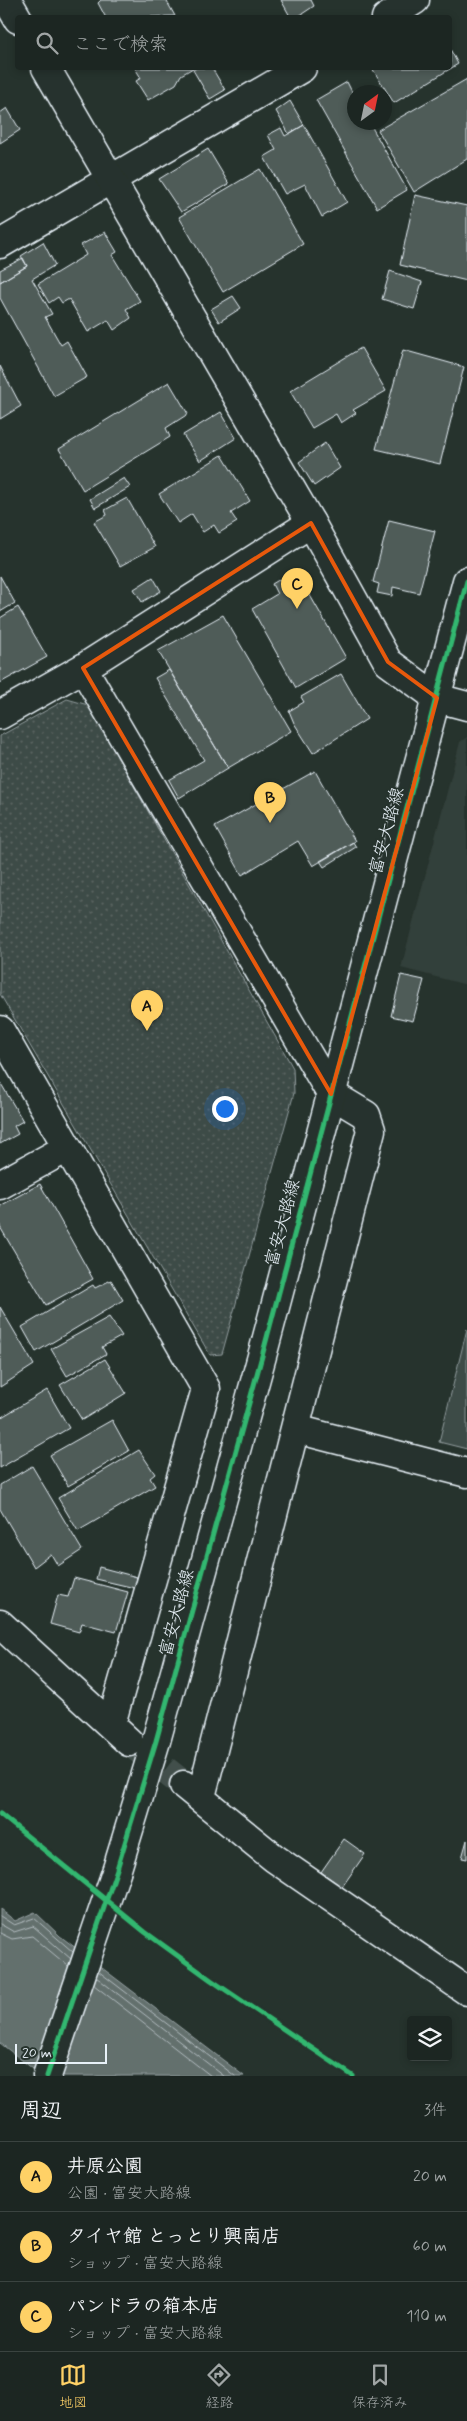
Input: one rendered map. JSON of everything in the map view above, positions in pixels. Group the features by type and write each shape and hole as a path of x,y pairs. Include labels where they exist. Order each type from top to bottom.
{"street":[{"path":"7,0 16,15"},
{"path":"391,15 416,0"},
{"path":"47,70 311,523 388,662 437,698 467,706"},
{"path":"0,244 299,70"},
{"path":"0,715 83,668 311,523"},
{"name":"富安大路線","path":"47,2076 117,1869 156,1741 265,1345 467,581"},
{"path":"83,668 331,1094 366,1115 371,1130 296,1429 193,1791 274,1858 467,1991"},
{"path":"0,1030 206,1389 120,1733 0,1624"},
{"path":"0,1185 67,1148"},
{"path":"296,1429 467,1473"}],"highlighted area":[{"path":"311,523 388,662 437,698 331,1094 83,668"}],"shaded area":[{"path":"67,699 88,705 293,1068 294,1093 222,1354 210,1355 0,994 0,736"},
{"path":"467,737 467,985 401,968 460,742"},
{"path":"467,1329 467,1449 439,1442"}],"water":[{"path":"0,1909 15,1921 35,1912 60,1936 244,2076 42,2076 0,2043"}],"building":[{"path":"101,0 166,0 174,15 104,15 98,3"},
{"path":"281,0 311,0 314,6 300,15 289,15"},
{"path":"452,53 458,64 452,68"},
{"path":"136,70 190,70 181,75 176,84 148,100 136,81 141,78"},
{"path":"193,70 213,70 225,90 210,99"},
{"path":"373,70 448,70 394,103 392,100 392,85 383,85"},
{"path":"467,79 467,159 414,192 378,130 392,130 392,122"},
{"path":"347,82 347,130 373,130 407,190 377,208 316,100"},
{"path":"290,101 304,125 289,134 276,111"},
{"path":"7,108 20,130 0,143 0,113"},
{"path":"304,125 347,202 322,217 305,184 285,194 264,157 276,150 268,135 281,128 285,136"},
{"path":"208,149 229,184 181,212 159,179"},
{"path":"260,169 303,244 223,292 179,217"},
{"path":"415,195 467,206 467,281 400,265"},
{"path":"105,232 117,252 112,255 140,301 126,309 131,318 114,330 108,320 88,332 69,299 62,303 58,297 49,303 38,284 86,255 81,245"},
{"path":"43,242 55,265 32,279 52,314 45,317 61,345 67,341 87,377 54,396 0,298 0,282 27,266 21,256"},
{"path":"23,258 27,266 0,282 0,270"},
{"path":"390,271 422,282 414,309 382,299"},
{"path":"233,296 241,308 219,322 211,309"},
{"path":"361,348 386,391 353,410 356,413 341,423 336,414 312,428 290,391"},
{"path":"403,350 464,367 440,464 376,449"},
{"path":"0,366 21,406 0,419"},
{"path":"169,382 188,414 166,428 170,437 83,490 59,449"},
{"path":"221,412 236,438 200,461 183,435"},
{"path":"325,443 340,468 314,486 299,462"},
{"path":"222,455 250,501 231,513 237,522 219,533 214,525 203,532 192,514 178,523 159,494"},
{"path":"124,478 130,487 95,508 90,499"},
{"path":"127,498 155,547 120,566 94,522 107,515 105,510"},
{"path":"389,520 435,531 419,593 393,587 392,596 377,593 379,584 373,582"},
{"path":"292,572 300,578 346,658 296,688 252,609 277,594 272,584"},
{"path":"0,576 15,603 0,612"},
{"path":"153,577 161,591 142,602 134,589"},
{"path":"18,607 47,657 0,683 0,618"},
{"path":"223,615 291,731 228,768 158,651"},
{"path":"169,670 228,768 179,798 169,780 204,760 155,678"},
{"path":"341,674 367,719 313,753 294,723 289,711 304,702 301,697"},
{"path":"315,771 355,841 313,866 298,841 242,875 215,827"},
{"path":"353,842 356,847 324,867 320,861"},
{"path":"401,975 424,980 413,1021 391,1016"},
{"path":"0,1082 23,1121 14,1126 18,1134 0,1144"},
{"path":"40,1184 93,1279 46,1305 0,1227 0,1206"},
{"path":"111,1280 123,1300 36,1352 22,1327 93,1285 95,1288"},
{"path":"0,1307 34,1365 0,1387"},
{"path":"109,1317 122,1336 102,1347 106,1354 67,1376 51,1349"},
{"path":"105,1359 126,1393 82,1420 60,1385"},
{"path":"47,1390 69,1428 0,1468 0,1418"},
{"path":"112,1420 129,1451 68,1486 50,1455"},
{"path":"139,1450 155,1474 150,1478 155,1486 78,1531 58,1498"},
{"path":"32,1466 82,1550 58,1566 51,1554 34,1567 0,1509 0,1485"},
{"path":"99,1567 137,1577 135,1588 96,1579"},
{"path":"74,1578 128,1592 116,1632 82,1623 79,1632 50,1624 58,1595 68,1597"},
{"path":"344,1839 365,1854 342,1887 321,1872"},
{"path":"467,1840 467,1859 462,1858"}],"tunnel":[{"path":"132,1744 184,1785"}],"cycle path":[{"path":"47,2076 117,1869 156,1741 265,1345 467,581"},
{"path":"0,1814 145,1932 211,1980 353,2076"}],"place":[{"name":"パンドラの箱本店","path":"297,609"},
{"name":"タイヤ館 とっとり興南店","path":"270,823"},
{"name":"井原公園","path":"147,1031"}]}
